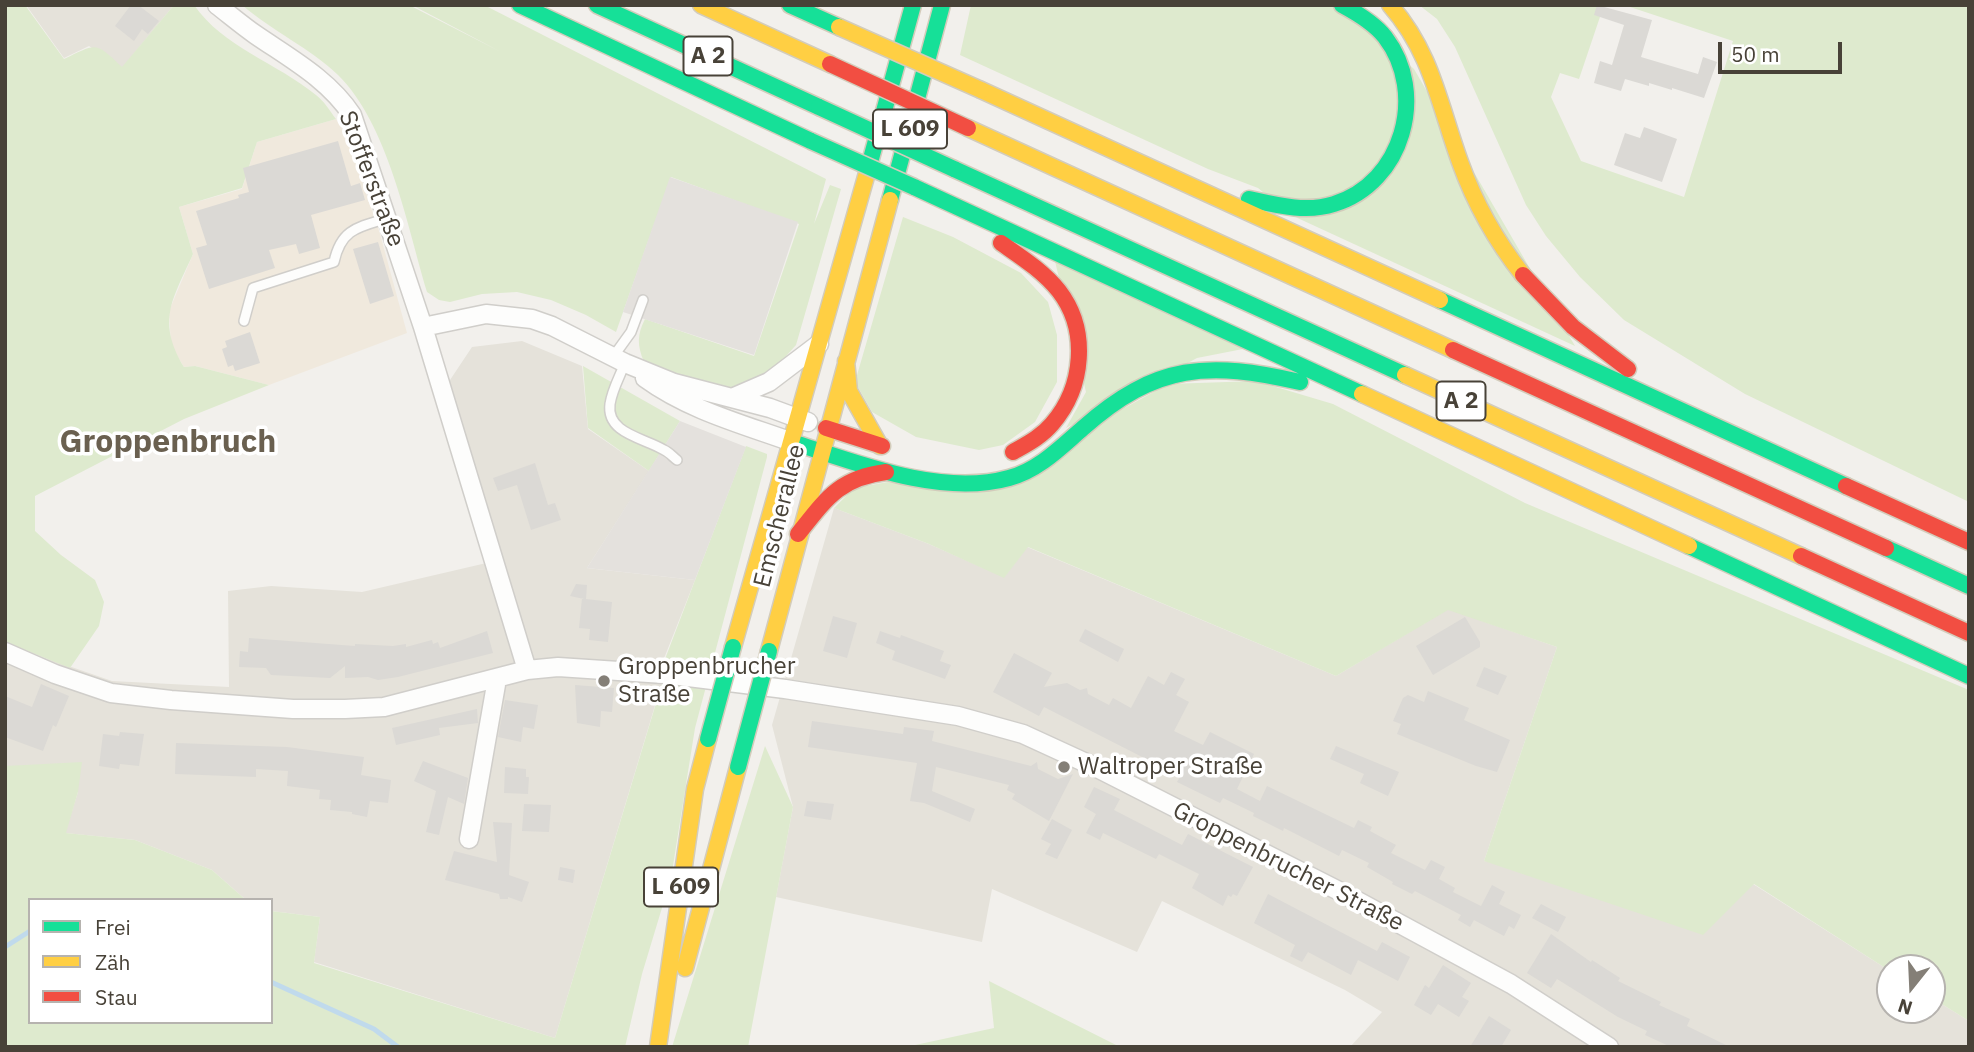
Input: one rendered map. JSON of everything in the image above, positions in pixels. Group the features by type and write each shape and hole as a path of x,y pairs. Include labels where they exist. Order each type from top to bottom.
{"main road":[{"path":"520,5 1969,676"},
{"name":"A 2","path":"597,5 1969,633"},
{"name":"A 2","path":"701,5 1969,586"},
{"path":"790,5 1969,542"},
{"name":"Emscherallee","path":"659,1042 695,789 913,5"},
{"name":"Emscherallee","path":"659,1042 676,999 826,428 895,185 942,5"},
{"path":"1197,189 1283,207 1311,208 1336,204 1353,197 1372,184 1386,168 1396,151 1407,112 1401,63 1385,37 1358,14 1342,5"},
{"path":"1390,5 1412,29 1423,50 1470,191 1490,231 1512,264 1540,298 1600,349 1703,419"},
{"path":"943,203 1048,278 1064,299 1074,319 1080,360 1076,383 1066,407 1048,430 1026,446 1003,456"},
{"path":"826,428 886,447 849,391 846,361"},
{"path":"792,442 917,478 957,484 1011,478 1035,466 1062,448 1106,408 1136,388 1181,370 1199,368 1260,372 1390,407"},
{"path":"798,534 833,491 846,481 892,471"}],"street":[{"name":"Stofferstraße","path":"217,5 314,74 345,104 356,126 424,327 527,670"},
{"path":"424,327 486,314 531,319 552,326 619,360 674,383 770,408 826,428"},
{"path":"732,398 769,382 819,344"},
{"path":"619,360 677,399 792,442"},
{"name":"Groppenbrucher Straße","path":"5,652 55,674 111,693 293,709 384,706 542,667 610,670 789,689 958,716 1023,734 1097,768 1339,891 1511,984 1609,1047"},
{"path":"468,839 497,679"}],"lane":[{"path":"244,321 253,288 334,262 337,248 352,228 388,218"},
{"path":"643,300 619,360 609,407 611,417 616,426 663,449 677,460"}],"shaded area":[{"path":"26,5 174,5 122,68 89,46 64,58"},
{"path":"336,119 347,137 380,234 407,333 269,385 195,366 184,367 171,346 169,311 193,254 179,207 242,189 257,142"},
{"path":"670,177 798,222 754,355 623,312"},
{"path":"522,341 582,366 588,429 649,471 587,568 695,580 661,666 663,679 555,1038 314,962 320,917 273,911 273,898 244,898 212,870 135,840 65,833 78,792 5,766 5,644 112,681 229,687 228,591 271,586 362,592 495,561 442,392 472,347"},
{"path":"680,421 746,447 695,580 587,568"},
{"path":"834,508 929,544 1004,577 1027,547 1336,676 1448,609 1557,647 1484,861 1753,884 1876,962 1876,1024 1946,1024 1946,1007 1969,1021 1969,1047 1350,1047 1382,1012 1345,990 1162,901 1137,952 992,889 982,942 776,897 793,807 772,725"}],"green space":[{"path":"5,5 25,5 64,59 95,47 122,67 174,5 194,5 220,32 316,95 336,119 257,142 242,188 179,207 193,254 174,297 169,322 171,336 184,367 195,366 269,385 184,419 35,496 35,531 61,555 95,580 104,602 99,626 70,668 5,642"},
{"path":"242,5 409,5 501,52 412,5 484,5 826,179 814,224 830,185 841,189 796,345 772,372 750,384 727,388 668,374 644,362 639,340 645,319 754,356 799,224 671,177 616,332 551,300 517,292 482,294 450,302 439,300 427,292 394,177 370,120 355,96 327,65"},
{"path":"971,5 1342,5 1414,69 1575,346 1291,215 1258,188 1208,169 960,55"},
{"path":"1419,5 1604,5 1579,79 1560,73 1551,97 1581,161 1684,197 1733,41 1624,5 1969,5 1969,502 1745,394 1624,320 1580,277 1546,236 1526,205 1455,47 1437,19"},
{"path":"903,217 953,237 1021,273 1048,302 1057,335 1057,382 1035,422 1003,445 979,450 916,437 872,412 855,382"},
{"path":"1054,257 1248,348 1197,358 1066,428 1086,392"},
{"path":"583,366 680,421 649,471 588,428"},
{"path":"1256,381 1333,404 1525,503 1969,690 1969,1021 1946,1007 1946,954 1876,954 1876,962 1754,884 1703,935 1484,861 1557,647 1448,610 1336,676 1028,547 1004,578 929,544 834,508 854,488 888,482 970,493 1168,384"},
{"path":"746,446 767,454 695,728 671,878 642,974 625,1047 5,1047 5,766 82,762 78,792 66,833 135,840 212,870 244,898 28,898 28,1024 273,1024 273,911 320,917 314,963 555,1038 663,680 662,667"},
{"path":"765,746 793,807 748,1047 672,1047"},
{"path":"989,981 1120,1047 906,1047 994,1028"}],"building":[{"path":"131,5 138,5 159,21 148,34 142,29 134,41 115,26"},
{"path":"1597,5 1652,20 1641,57 1698,74 1703,57 1717,62 1704,98 1672,88 1649,83 1649,86 1625,79 1621,91 1594,83 1600,61 1612,65 1624,25 1594,15"},
{"path":"1644,127 1677,139 1662,182 1614,165 1625,133 1640,138"},
{"path":"338,141 351,186 360,183 365,200 311,215 320,248 299,254 296,244 269,250 275,268 209,289 196,248 207,245 196,211 239,198 238,195 249,192 243,168"},
{"path":"378,242 394,296 370,304 353,249"},
{"path":"250,332 260,363 235,371 233,365 228,367 222,349 227,347 225,341"},
{"path":"535,463 548,505 555,503 561,520 531,530 517,485 498,491 493,478"},
{"path":"576,584 587,585 586,599 612,602 608,642 589,640 590,629 579,628 582,599 570,596"},
{"path":"833,616 857,623 847,658 823,651"},
{"path":"1465,617 1480,642 1480,647 1433,675 1416,646"},
{"path":"1085,629 1124,649 1118,662 1079,641"},
{"path":"487,631 493,653 378,680 368,677 345,678 345,666 330,678 271,675 266,668 239,667 240,651 248,652 249,638 355,646 406,644 406,647 432,640 433,644 438,642 440,648"},
{"path":"880,631 900,638 901,635 944,651 940,661 951,665 945,679 892,660 895,651 876,643"},
{"path":"1014,653 1052,673 1044,687 1067,683 1080,690 1087,688 1088,694 1109,705 1113,698 1131,708 1148,676 1164,685 1171,672 1185,679 1176,695 1189,702 1174,731 1203,745 1210,732 1254,754 1237,789 1260,801 1267,786 1354,828 1358,820 1372,827 1370,831 1396,845 1391,853 1425,870 1431,860 1445,867 1439,879 1455,888 1453,892 1481,906 1492,885 1505,892 1499,904 1521,915 1514,929 1509,926 1504,936 1474,920 1470,927 1458,920 1461,915 1415,891 1412,894 1392,884 1393,882 1367,867 1369,863 1342,850 1339,856 1284,828 1283,831 1253,816 1254,813 1223,798 1220,803 1177,782 1180,777 1044,707 1039,716 993,692"},
{"path":"1484,667 1507,676 1498,695 1476,686"},
{"path":"41,684 69,696 43,751 5,737 5,696 32,707"},
{"path":"575,685 614,688 612,712 601,711 600,727 577,723"},
{"path":"1428,691 1469,708 1464,720 1510,740 1497,772 1397,734 1401,724 1393,721 1403,698 1408,695 1424,702"},
{"path":"505,700 538,705 534,729 523,727 521,742 498,737"},
{"path":"477,709 478,723 439,728 440,735 396,745 392,728"},
{"path":"812,721 903,734 904,727 934,731 932,741 1031,766 1037,762 1038,769 1058,779 1073,774 1049,821 1012,799 1015,794 1007,790 1009,785 936,767 932,791 975,809 970,822 924,803 910,801 917,763 808,747"},
{"path":"120,732 144,734 139,766 120,764 119,769 99,766 103,734 119,736"},
{"path":"176,743 287,747 364,757 361,775 391,780 388,803 370,801 367,817 352,812 330,810 331,800 319,799 320,790 287,786 288,771 256,769 256,777 175,774"},
{"path":"1336,746 1399,772 1388,796 1360,783 1364,774 1330,759"},
{"path":"423,761 468,778 464,804 448,797 439,835 426,832 436,791 414,781"},
{"path":"505,767 526,769 526,777 529,777 528,794 504,793"},
{"path":"1094,787 1120,799 1114,810 1182,845 1188,834 1253,867 1237,896 1228,895 1223,906 1192,888 1199,874 1159,854 1156,859 1103,833 1100,840 1086,833 1096,814 1084,807"},
{"path":"807,801 834,804 831,820 804,816"},
{"path":"524,804 551,805 549,832 522,831"},
{"path":"1052,819 1072,830 1057,859 1045,854 1051,844 1041,839"},
{"path":"493,822 512,823 509,875 529,882 522,902 508,897 500,899 499,894 445,880 454,851 497,862"},
{"path":"560,867 575,870 573,883 558,880"},
{"path":"1268,894 1377,951 1382,942 1410,957 1398,981 1358,960 1351,975 1308,952 1302,962 1290,956 1295,945 1254,923"},
{"path":"1541,904 1566,917 1558,932 1532,918"},
{"path":"1551,934 1591,962 1592,960 1620,978 1618,981 1690,1019 1687,1026 1730,1047 1671,1047 1645,1035 1647,1031 1618,1017 1557,979 1551,988 1527,973"},
{"path":"1443,965 1471,983 1462,997 1469,1001 1459,1017 1438,1004 1431,1015 1414,1005 1425,985 1429,988"},
{"path":"1489,1016 1511,1030 1501,1047 1470,1047"}],"waterway":[{"path":"5,947 28,932"},
{"path":"273,983 374,1029 398,1047"}],"traffic: fast":[{"path":"520,5 811,141"},
{"path":"597,5 819,107"},
{"path":"790,5 839,27"},
{"path":"869,166 913,5"},
{"path":"890,200 942,5"},
{"path":"1249,199 1302,208 1334,204 1358,193 1377,177 1392,157 1401,134 1406,109 1405,84 1398,59 1381,32 1342,5"},
{"path":"819,107 954,169"},
{"path":"811,141 914,187"},
{"path":"954,169 1405,375"},
{"path":"914,187 1362,394"},
{"path":"1440,300 1846,486"},
{"path":"792,442 899,475 956,483 983,483 1009,478 1030,469 1049,457 1110,406 1135,390 1160,379 1211,370 1268,375 1300,382"},
{"path":"1689,546 1969,676"},
{"path":"1886,548 1969,586"},
{"path":"708,739 733,647"},
{"path":"738,767 769,651"}],"traffic: slow":[{"path":"701,5 830,64"},
{"path":"1390,5 1404,23 1425,60 1460,162 1479,207 1523,275"},
{"path":"839,27 981,90"},
{"path":"981,90 1440,300"},
{"path":"968,128 1453,350"},
{"path":"733,647 869,166"},
{"path":"769,651 890,200"},
{"path":"846,361 849,391 880,446"},
{"path":"1405,375 1801,556"},
{"path":"1362,394 1689,546"},
{"path":"658,1047 695,789 708,739"},
{"path":"685,968 738,767"}],"traffic: jam":[{"path":"830,64 968,128"},
{"path":"1001,243 1039,271 1059,291 1069,306 1078,340 1076,376 1063,409 1043,433 1013,452"},
{"path":"1523,275 1573,327 1628,369"},
{"path":"1453,350 1886,548"},
{"path":"826,428 882,446"},
{"path":"798,534 835,492 856,479 886,472"},
{"path":"1846,486 1969,542"},
{"path":"1801,556 1969,633"}],"place":[{"name":"Groppenbrucher Straße","path":"604,681"},
{"name":"Waltroper Straße","path":"1064,767"}],"district":[{"name":"Groppenbruch","path":"168,443"}]}
